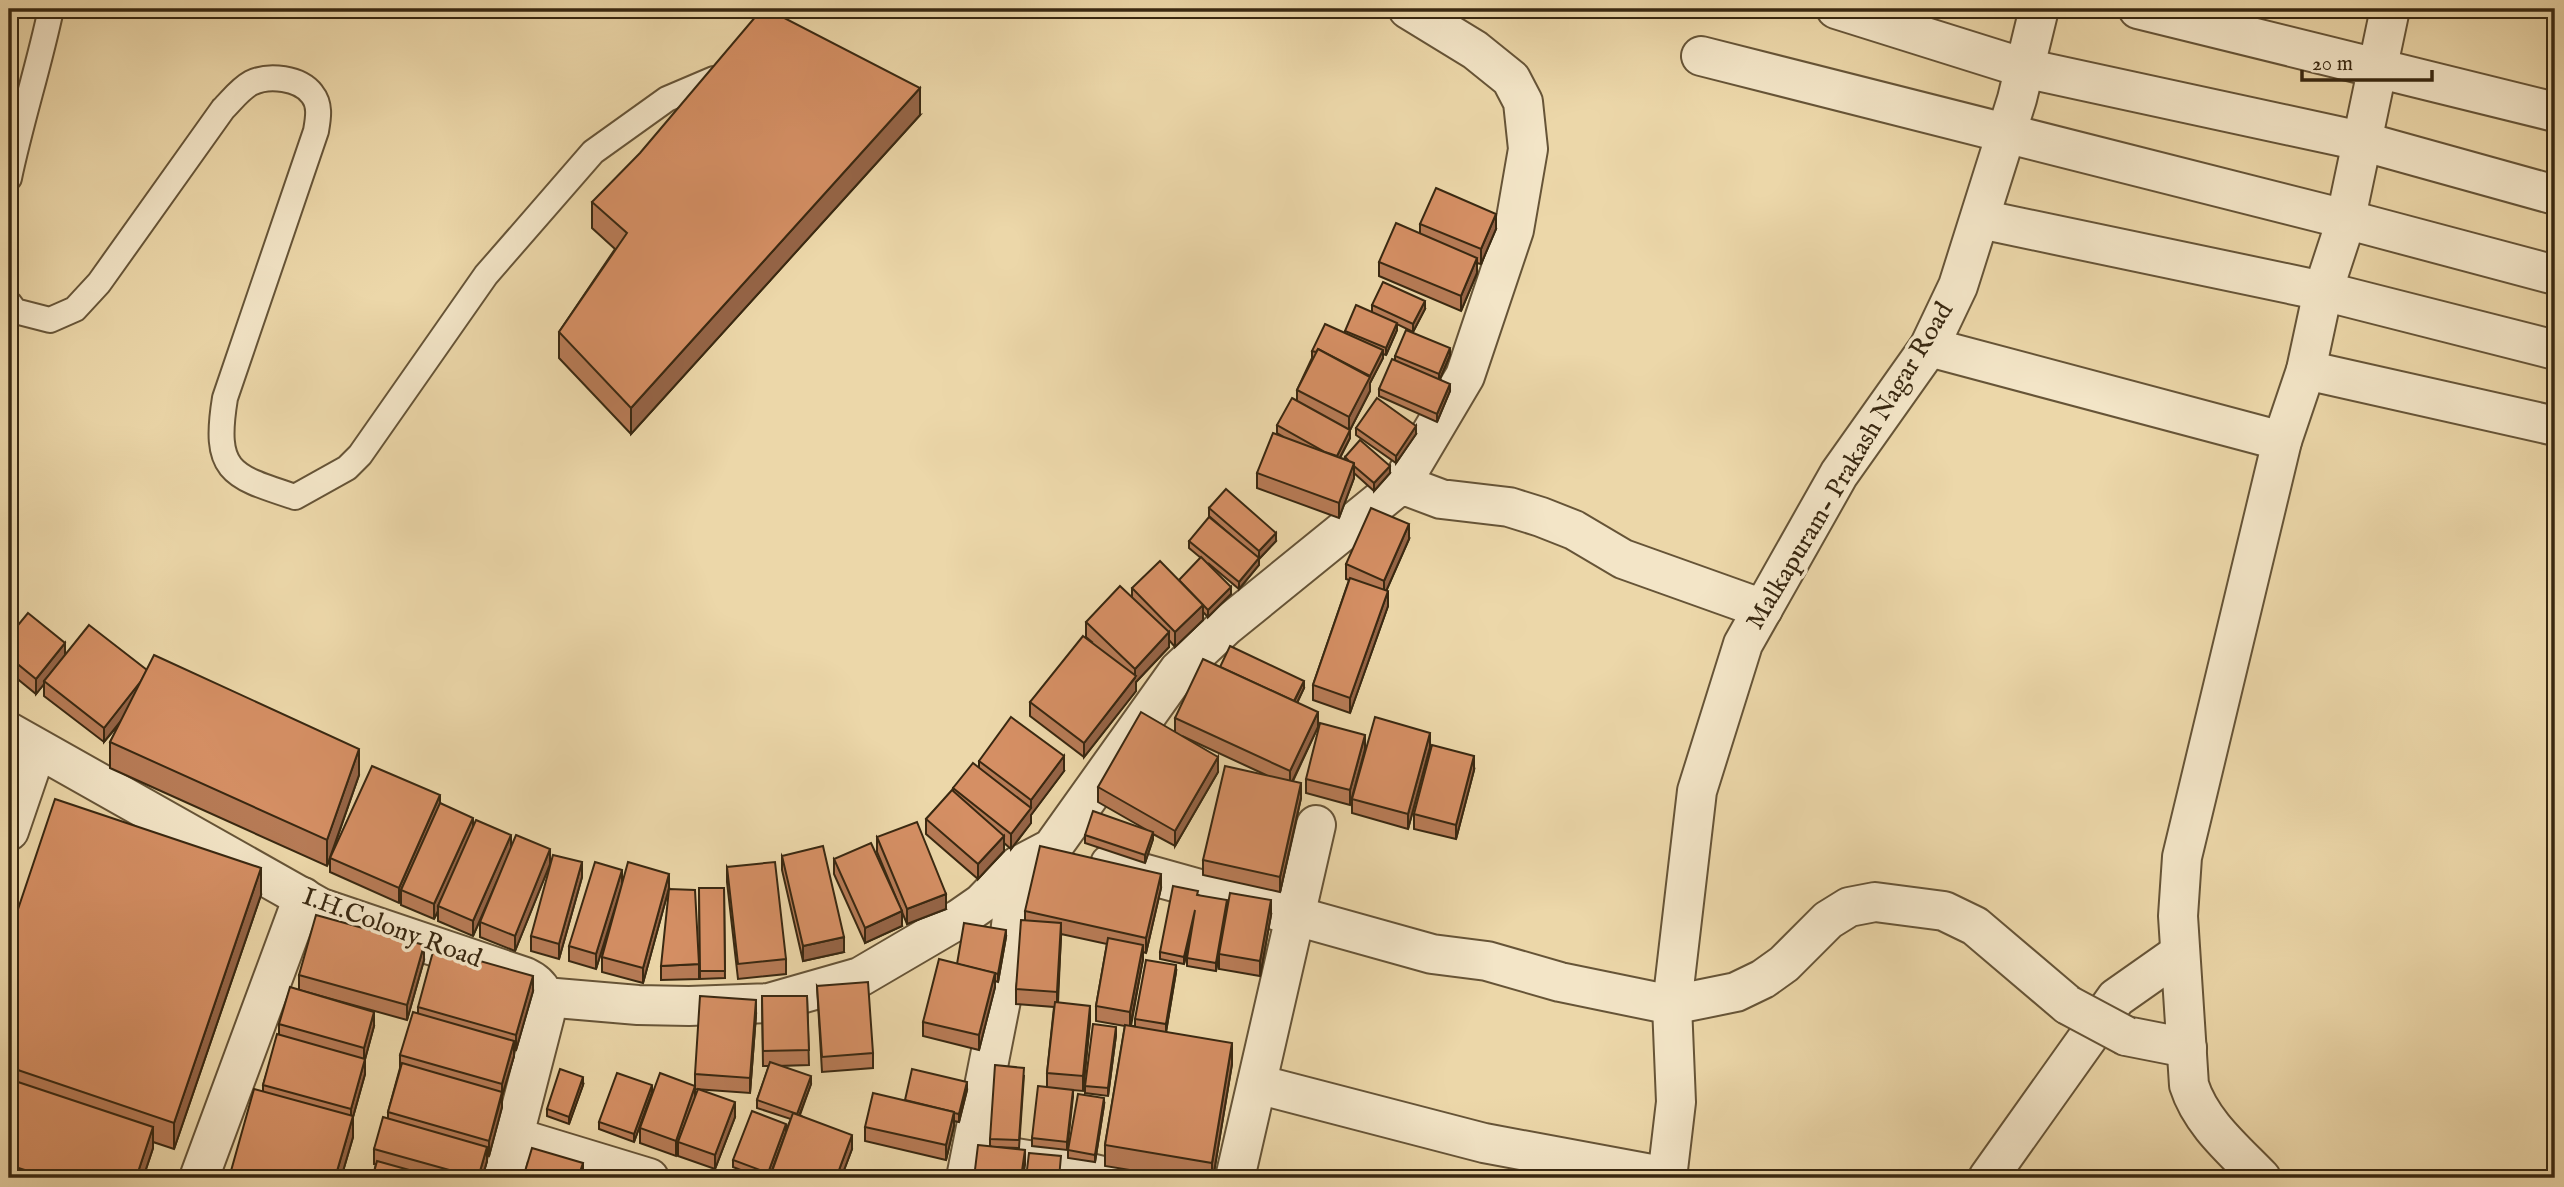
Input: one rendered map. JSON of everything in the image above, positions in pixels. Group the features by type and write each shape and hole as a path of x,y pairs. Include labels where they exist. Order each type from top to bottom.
{"street":[{"path":"503,1178 545,1015 544,997 638,1005 769,1003 860,977 959,919 982,903 1018,866 1052,848 1179,670 1226,626 1401,484 1465,376 1514,230 1528,149 1523,102 1511,79 1475,50 1408,9"},
{"path":"1836,9 2024,68 2361,141 2555,195"},
{"name":"Malkapuram- Prakash Nagar Road","path":"1667,1178 1676,1102 1672,1005 1697,791 1743,644 1839,474 1929,348 1958,286 2006,134 2039,9"},
{"path":"2137,9 2555,111"},
{"path":"2261,1178 2208,1123 2195,1105 2189,1085 2179,935 2182,857 2281,441 2306,370 2323,291 2345,219 2390,9"},
{"path":"1701,56 2555,275"},
{"path":"1980,219 2323,291 2555,350"},
{"path":"1929,348 2281,441"},
{"path":"2306,370 2555,426"},
{"path":"1401,484 1441,499 1509,507 1541,517 1574,530 1623,559 1763,608"},
{"name":"I.H.Colony Road","path":"9,831 23,741 204,840 321,908 525,977 538,983 544,997"},
{"path":"1235,1178 1316,825"},
{"path":"1052,848 1432,954 1487,961 1560,982 1672,1005 1736,992 1763,979 1784,964 1828,920 1849,907 1875,902 1944,911 1975,926 2068,1005 2126,1036 2187,1048"},
{"path":"1018,866 1004,985 969,1164 1052,1164 1111,1178"},
{"path":"199,1178 303,897"},
{"path":"1988,1178 2116,998 2179,935"},
{"path":"1256,1084 1484,1143 1667,1178"},
{"path":"514,1137 649,1178"}],"lane":[{"path":"9,178 51,9"},
{"path":"9,303 15,311 50,320 75,309 99,284 237,94 252,83 271,77 299,84 313,94 319,112 316,131 225,398 220,426 228,465 239,476 295,497 347,468 360,455 486,275 593,152 667,99 714,79"}],"building":[{"path":"762,9 767,9 920,88 631,408 559,332 627,233 592,202 640,153"},
{"path":"1436,188 1496,214 1481,249 1420,224"},
{"path":"1396,223 1477,258 1461,296 1379,262"},
{"path":"1383,282 1425,301 1413,324 1372,305"},
{"path":"1356,305 1397,323 1386,348 1345,331"},
{"path":"1325,324 1383,350 1370,376 1318,349 1316,352 1312,351"},
{"path":"1406,330 1450,348 1439,374 1395,356"},
{"path":"1318,349 1370,377 1349,417 1297,390"},
{"path":"1392,359 1450,384 1437,414 1379,389"},
{"path":"1292,398 1350,430 1337,456 1277,425"},
{"path":"1377,398 1416,426 1396,456 1356,428"},
{"path":"1273,433 1354,463 1339,503 1257,473"},
{"path":"1360,440 1390,466 1374,483 1345,457"},
{"path":"1226,489 1276,533 1259,551 1209,508"},
{"path":"1371,508 1409,524 1384,581 1346,564"},
{"path":"1209,517 1259,558 1239,582 1189,541"},
{"path":"1201,557 1231,587 1208,610 1179,580"},
{"path":"1160,561 1203,605 1175,632 1132,588"},
{"path":"1350,578 1388,591 1350,698 1313,685"},
{"path":"1120,586 1169,632 1135,669 1086,622"},
{"path":"28,613 65,643 36,679 9,657 9,636"},
{"path":"89,625 147,670 104,728 44,681"},
{"path":"1083,636 1136,676 1084,743 1030,702"},
{"path":"1230,646 1304,681 1294,701 1220,667"},
{"path":"154,655 359,749 327,840 110,742"},
{"path":"1203,659 1318,712 1290,771 1175,718"},
{"path":"1141,712 1218,757 1175,831 1098,787"},
{"path":"1011,717 1064,756 1031,800 979,761"},
{"path":"1375,717 1430,733 1408,814 1352,799"},
{"path":"1320,723 1365,735 1350,790 1306,779"},
{"path":"1432,745 1474,756 1456,825 1414,814"},
{"path":"973,763 1031,808 1011,834 953,788"},
{"path":"372,766 440,795 399,888 330,858"},
{"path":"1225,766 1301,783 1280,877 1203,860"},
{"path":"952,790 1004,836 978,864 926,819"},
{"path":"55,799 261,868 174,1123 9,1067 9,936"},
{"path":"440,803 473,818 434,904 401,890"},
{"path":"1093,811 1153,832 1145,855 1085,835"},
{"path":"476,820 511,835 473,921 438,906"},
{"path":"917,822 946,894 907,909 877,837"},
{"path":"516,835 550,849 515,936 480,922"},
{"path":"871,843 902,911 865,928 834,859"},
{"path":"823,846 844,937 803,946 782,856"},
{"path":"1040,846 1161,874 1146,938 1025,911"},
{"path":"553,855 582,862 559,944 531,936"},
{"path":"595,862 622,870 596,954 569,946"},
{"path":"628,862 669,874 643,968 602,957"},
{"path":"775,862 786,959 738,964 727,867"},
{"path":"1173,886 1198,891 1197,895 1227,900 1216,963 1187,958 1195,910 1184,957 1160,952"},
{"path":"699,888 724,888 725,971 700,971"},
{"path":"669,889 695,890 699,964 661,966"},
{"path":"1230,893 1271,900 1260,961 1219,954"},
{"path":"316,915 424,945 407,1005 299,975"},
{"path":"1021,920 1061,923 1057,992 1016,989"},
{"path":"964,923 1006,930 998,974 957,964"},
{"path":"1108,938 1143,945 1130,1012 1096,1006"},
{"path":"434,948 533,976 516,1035 418,1007"},
{"path":"939,959 995,973 979,1035 923,1022"},
{"path":"1146,960 1176,965 1166,1024 1135,1019"},
{"path":"868,982 873,1053 822,1057 817,986"},
{"path":"290,987 374,1012 364,1048 279,1024"},
{"path":"700,996 756,1000 750,1078 695,1074"},
{"path":"762,996 807,996 809,1050 763,1051"},
{"path":"1055,1002 1090,1006 1083,1076 1047,1073"},
{"path":"413,1012 514,1041 502,1084 400,1055"},
{"path":"1093,1024 1116,1027 1108,1088 1085,1086"},
{"path":"1125,1025 1232,1043 1212,1163 1105,1145"},
{"path":"277,1034 365,1059 351,1109 263,1085"},
{"path":"770,1062 811,1076 797,1114 757,1100"},
{"path":"402,1063 502,1092 489,1141 388,1112"},
{"path":"995,1065 1024,1068 1019,1140 990,1139"},
{"path":"560,1069 583,1077 569,1117 547,1109"},
{"path":"912,1069 967,1082 959,1114 905,1100"},
{"path":"617,1073 652,1085 634,1134 599,1122"},
{"path":"660,1073 695,1086 676,1141 640,1128"},
{"path":"9,1079 153,1127 136,1178 50,1178 9,1165"},
{"path":"1038,1086 1073,1090 1067,1142 1032,1138"},
{"path":"254,1089 353,1116 335,1178 229,1178"},
{"path":"698,1089 735,1102 715,1155 678,1142"},
{"path":"873,1093 954,1112 946,1145 865,1127"},
{"path":"1078,1094 1104,1098 1095,1155 1068,1150"},
{"path":"752,1111 786,1124 768,1173 733,1160"},
{"path":"793,1113 852,1135 836,1178 770,1177"},
{"path":"383,1117 487,1147 478,1178 374,1149"},
{"path":"978,1145 1025,1150 1021,1178 974,1178"},
{"path":"532,1148 583,1163 578,1178 523,1178"},
{"path":"1029,1153 1061,1156 1059,1178 1026,1178"},
{"path":"377,1161 438,1178 379,1178 373,1176"},
{"path":"1093,1171 1128,1173 1127,1178 1092,1178"},
{"path":"359,1173 379,1178 358,1178"}]}
